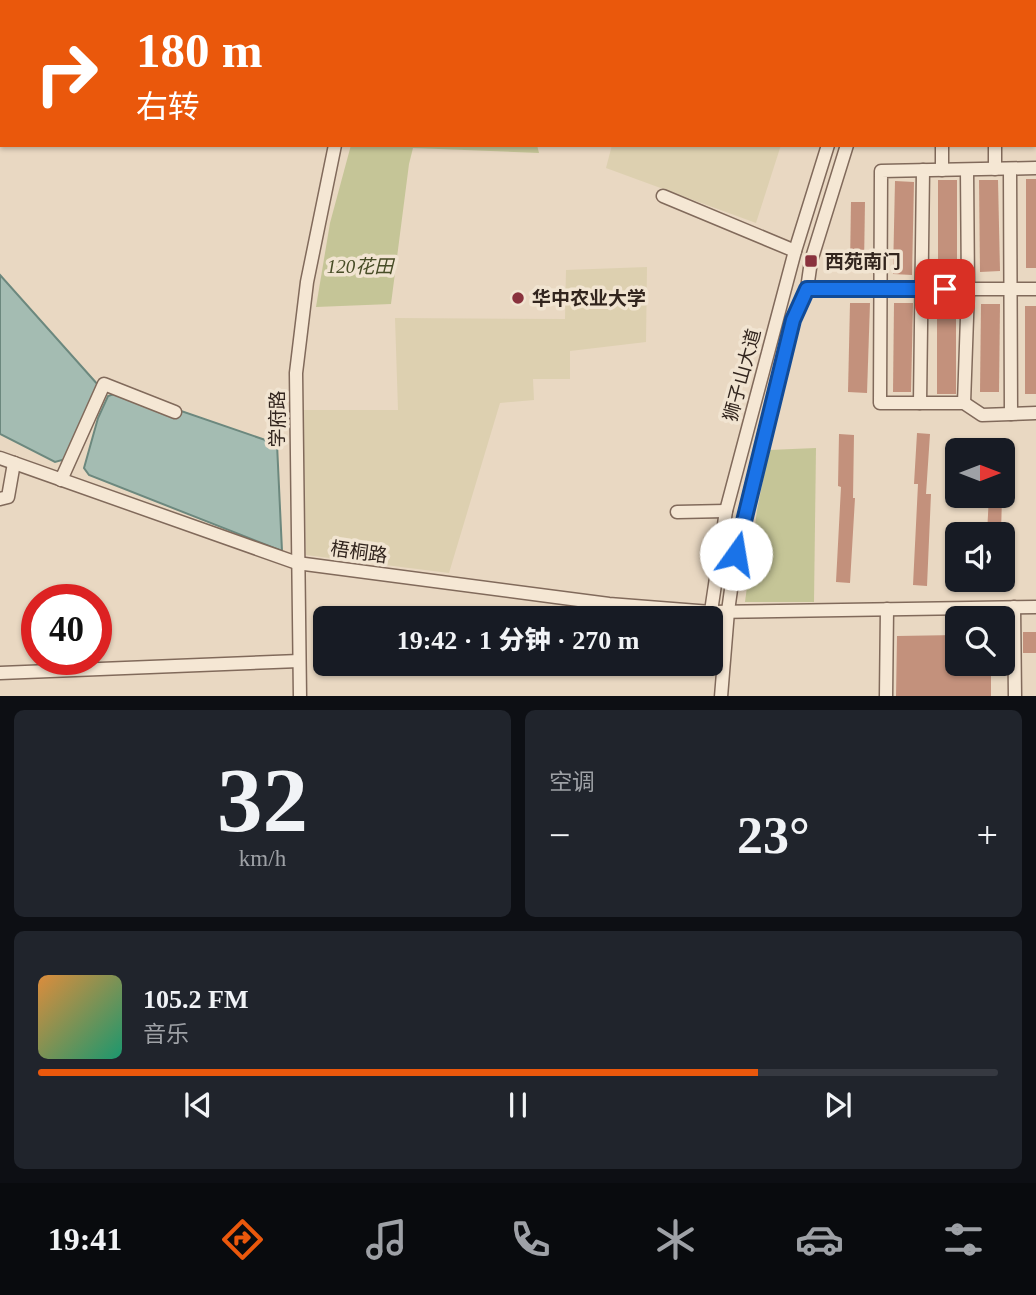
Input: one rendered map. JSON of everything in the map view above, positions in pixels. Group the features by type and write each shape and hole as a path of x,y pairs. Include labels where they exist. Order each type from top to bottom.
{"street":[{"name":"学府路","path":"300,696 296,373 307,282 335,147"},
{"name":"狮子山大道","path":"712,606 726,511 796,251 827,147"},
{"name":"狮子山大道","path":"723,664 736,554 769,413 793,320 807,289 811,261 846,147"},
{"path":"942,147 942,170"},
{"path":"995,147 995,169"},
{"path":"1010,169 1011,414"},
{"path":"1036,169 881,171 880,403 964,403 982,415 1036,413"},
{"path":"920,403 923,170"},
{"path":"964,403 968,289 967,170"},
{"path":"663,196 796,251"},
{"path":"807,289 1036,289"},
{"path":"61,480 104,384 175,412"},
{"name":"梧桐路","path":"0,458 297,563 628,606"},
{"path":"0,499 8,497 14,463"},
{"path":"677,512 726,511"},
{"name":"梧桐路","path":"1015,607 1036,607"},
{"name":"梧桐路","path":"723,612 945,608"},
{"path":"886,696 887,609"},
{"path":"0,673 299,661"},
{"name":"狮子山大道","path":"721,696 722,676"},
{"path":"1015,676 1015,696"}],"shaded area":[{"path":"611,147 780,147 756,223 606,168"},
{"path":"647,267 646,342 570,351 570,379 533,379 534,400 500,403 449,573 306,555 303,410 398,410 395,318 565,319 566,270"},
{"path":"0,275 99,386 66,459 55,462 0,434"},
{"path":"123,391 277,444 282,551 89,475 84,468 98,418 108,396"}],"green space":[{"name":"120花田","path":"350,147 538,147 539,153 413,148 391,304 316,307 330,223"},
{"path":"816,448 814,602 745,602 757,510 769,450"}],"building":[{"path":"1026,179 1036,179 1036,268 1026,268"},
{"path":"938,180 957,180 957,271 938,271"},
{"path":"979,180 998,180 1000,271 980,272"},
{"path":"895,181 914,182 912,275 893,274"},
{"path":"851,202 865,202 864,265 850,265"},
{"path":"850,303 870,303 867,393 848,392"},
{"path":"894,303 913,303 911,392 893,392"},
{"path":"937,303 956,303 956,394 937,394"},
{"path":"981,304 1000,304 999,392 980,392"},
{"path":"1025,306 1036,306 1036,394 1025,394"},
{"path":"917,433 930,434 926,494 931,494 927,586 913,585 918,484 914,484"},
{"path":"839,434 854,435 855,498 850,583 836,582 841,487 838,486"},
{"path":"988,508 1002,508 1001,522 988,522"},
{"path":"1023,632 1036,632 1036,653 1023,653"},
{"path":"945,635 945,676 991,676 991,696 896,696 897,636"}],"place":[{"name":"西苑南门","path":"811,261"},
{"name":"华中农业大学","path":"518,298"}],"route":[{"path":"736,554 793,320 807,289 945,289"}]}
